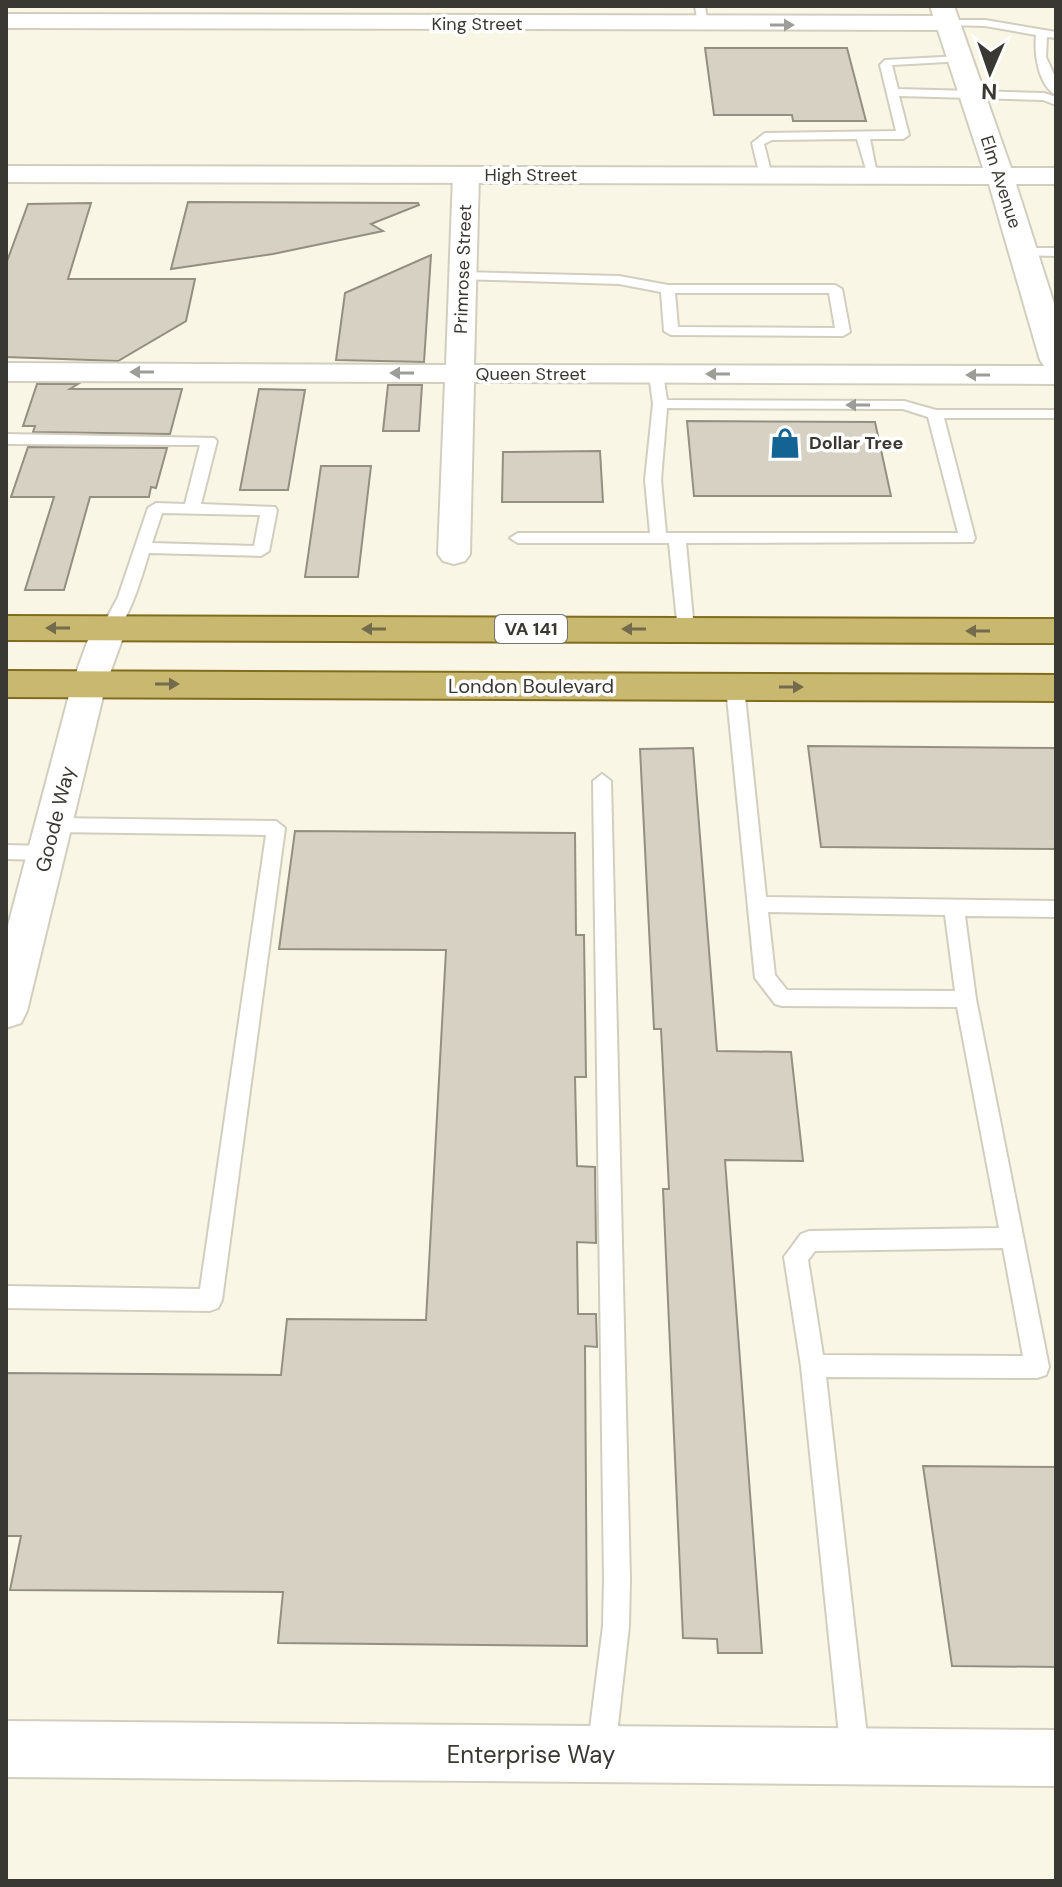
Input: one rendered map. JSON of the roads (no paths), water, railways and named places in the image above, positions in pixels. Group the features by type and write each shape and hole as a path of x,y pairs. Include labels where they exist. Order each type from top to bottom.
{"main road":[{"name":"Elm Avenue","path":"946,14 1000,176 1055,358"},
{"name":"High Street","path":"8,179 466,175 1056,176"},
{"name":"VA 141","path":"6,628 1056,631"},
{"name":"London Boulevard","path":"6,684 1056,688"}],"street":[{"name":"King Street","path":"6,21 456,15 946,14"},
{"name":"Primrose Street","path":"454,554 466,175"},
{"name":"Queen Street","path":"6,372 656,374 1055,358"},
{"name":"Goode Way","path":"8,994 89,684 109,629"},
{"name":"Enterprise Way","path":"6,1749 1056,1758"}],"lane":[{"path":"946,14 1041,35 1056,35"},
{"path":"894,92 973,96 1053,95 1040,57 1041,35"},
{"path":"766,176 758,143 761,139 903,135 886,65 889,62 961,59"},
{"path":"863,137 874,176"},
{"path":"1023,252 1056,252"},
{"path":"463,276 619,280 668,289 835,289 843,332 671,331 668,289"},
{"path":"656,374 660,404 653,480 658,537"},
{"path":"660,404 904,405 935,414 1056,414"},
{"path":"518,538 967,538 935,414"},
{"path":"6,439 209,441 192,509"},
{"path":"109,629 126,597 156,508 269,510 261,551 143,548"},
{"path":"677,538 686,630"},
{"path":"735,687 765,978 782,998 966,999"},
{"path":"600,1754 613,1659 617,1579 602,781"},
{"path":"6,852 50,839 276,828 210,1300 6,1297"},
{"path":"757,904 1056,909"},
{"path":"813,1366 1046,1368 1012,1238 966,999 954,908"},
{"path":"855,1756 813,1366 796,1257 809,1241 1012,1238"}],"place":[{"name":"Dollar Tree","path":"785,443"}]}
